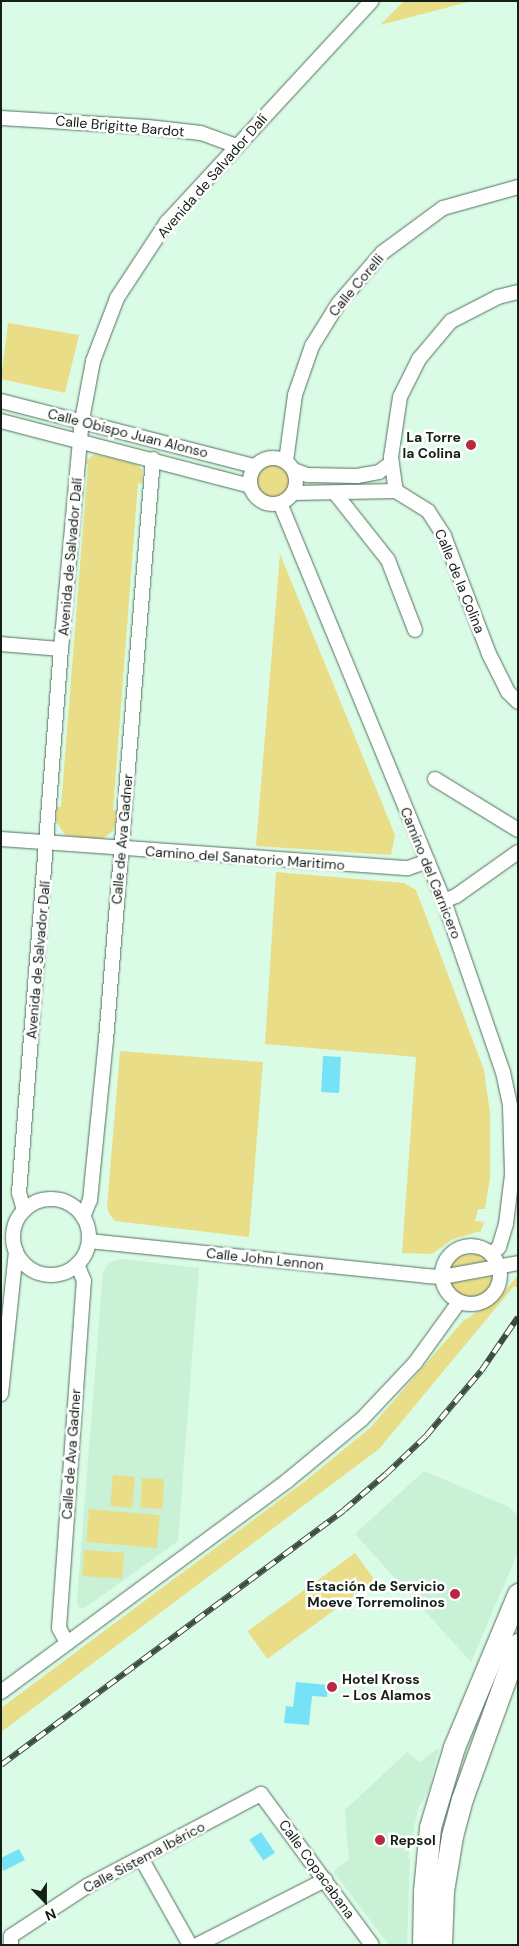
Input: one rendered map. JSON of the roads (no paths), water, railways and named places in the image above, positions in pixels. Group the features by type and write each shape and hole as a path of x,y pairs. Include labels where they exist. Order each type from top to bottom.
{"main road":[{"path":"423,1945 424,1891 430,1827 454,1747 518,1594"},
{"path":"441,1945 443,1891 452,1836 462,1799 518,1644"}],"street":[{"name":"Avenida de Salvador Dalí","path":"24,1210 19,1193 48,844 61,649 82,420 93,361 117,298 168,222 372,1"},
{"name":"Calle Brigitte Bardot","path":"1,118 200,133 237,146"},
{"name":"Calle Corelli","path":"290,466 295,395 312,346 338,304 382,253 443,208 518,187"},
{"path":"293,493 396,490 391,464 400,398 419,359 451,321 498,297 518,292"},
{"name":"Calle Obispo Juan Alonso","path":"1,400 255,466"},
{"name":"Calle Obispo Juan Alonso","path":"1,421 153,458 250,486"},
{"path":"290,466 296,478 293,493 280,504 258,499 250,486 255,466 272,457 290,466 308,475 357,476 379,472 391,464"},
{"name":"Calle de Ava Gadner","path":"83,1217 92,1180 153,458"},
{"name":"Calle de la Colina","path":"396,490 428,511 444,536 489,654 508,692 518,702"},
{"path":"336,493 388,560 416,630"},
{"name":"Camino del Carnicero","path":"280,504 444,901 503,1072 510,1106 512,1175 506,1224 499,1247 491,1254"},
{"path":"1,644 61,649"},
{"path":"435,779 518,830"},
{"name":"Camino del Sanatorio Maritimo","path":"1,840 121,850 408,868 428,861"},
{"path":"444,901 456,896 518,852"},
{"path":"503,1072 518,1070"},
{"path":"56,1200 66,1202 83,1217 89,1241 77,1264 67,1271 43,1274 32,1270 16,1251 7,1231 24,1210 33,1204 56,1200"},
{"name":"Calle John Lennon","path":"89,1241 442,1277"},
{"path":"476,1246 491,1254 498,1267 498,1285 493,1293 478,1303 459,1302 447,1292 442,1277 446,1260 459,1248 476,1246"},
{"path":"1,1394 16,1251"},
{"path":"442,1277 518,1263"},
{"name":"Calle de Ava Gadner","path":"67,1644 59,1628 84,1281 77,1264"},
{"path":"1,1692 287,1481 362,1419 415,1363 459,1302"},
{"name":"Calle Sistema Ibérico","path":"11,1945 11,1936 87,1886 261,1794"},
{"name":"Calle Copacabana","path":"261,1794 372,1945"},
{"path":"141,1858 190,1945"},
{"path":"197,1945 325,1880"}],"water":[{"path":"323,1056 341,1057 339,1093 321,1092"},
{"path":"296,1682 328,1685 327,1697 312,1696 309,1725 284,1723 286,1706 293,1707"},
{"path":"261,1832 275,1853 263,1861 249,1840"},
{"path":"19,1849 25,1860 3,1871 1,1858"}],"railway":[{"path":"1,1765 344,1510 386,1474 426,1436 481,1371 518,1317"}],"place":[{"name":"La Torre la Colina","path":"471,445"},
{"name":"Estación de Servicio Moeve Torremolinos","path":"455,1594"},
{"name":"Hotel Kross - Los Alamos","path":"332,1687"},
{"name":"Repsol","path":"380,1840"}]}
